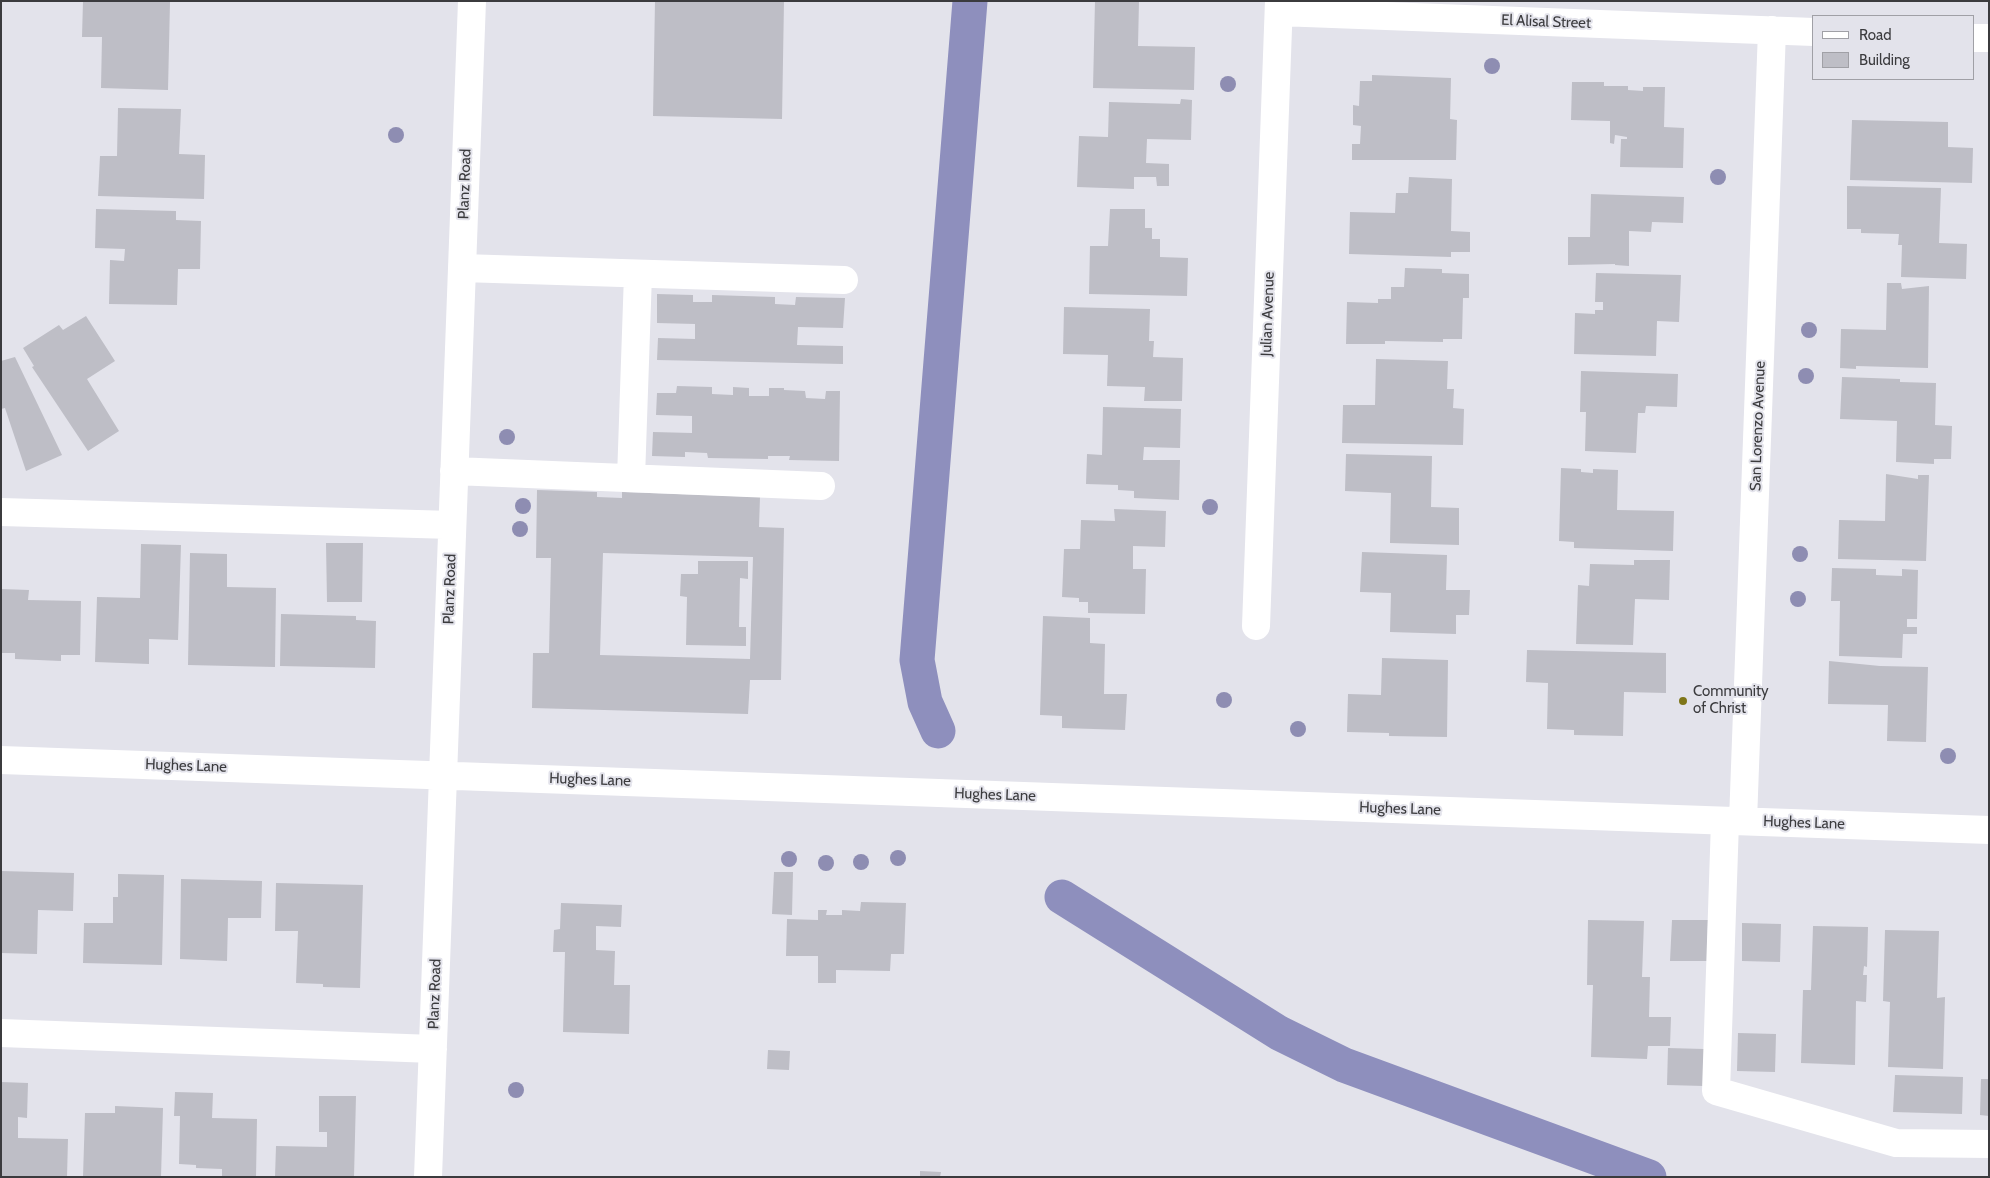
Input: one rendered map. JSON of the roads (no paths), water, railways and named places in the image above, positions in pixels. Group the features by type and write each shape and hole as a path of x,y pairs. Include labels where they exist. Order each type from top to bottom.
{"street":[{"name":"Planz Road","path":"428,1177 472,1"},
{"name":"El Alisal Street","path":"1279,6 1812,32"},
{"name":"Julian Avenue","path":"1256,626 1279,6"},
{"name":"San Lorenzo Avenue","path":"1772,30 1734,821 1716,1091 1896,1143 1989,1144"},
{"path":"1975,38 1989,38"},
{"path":"462,268 844,280"},
{"path":"631,478 638,274"},
{"path":"454,472 821,486"},
{"path":"1,512 452,525"},
{"name":"Hughes Lane","path":"1,760 1989,830"},
{"path":"1,1032 433,1049"}],"waterway":[{"path":"938,731 925,702 917,660 970,1"},
{"path":"1062,897 1279,1033 1344,1065 1649,1177"}],"place":[{"name":"Community of Christ","path":"1683,701"}]}
